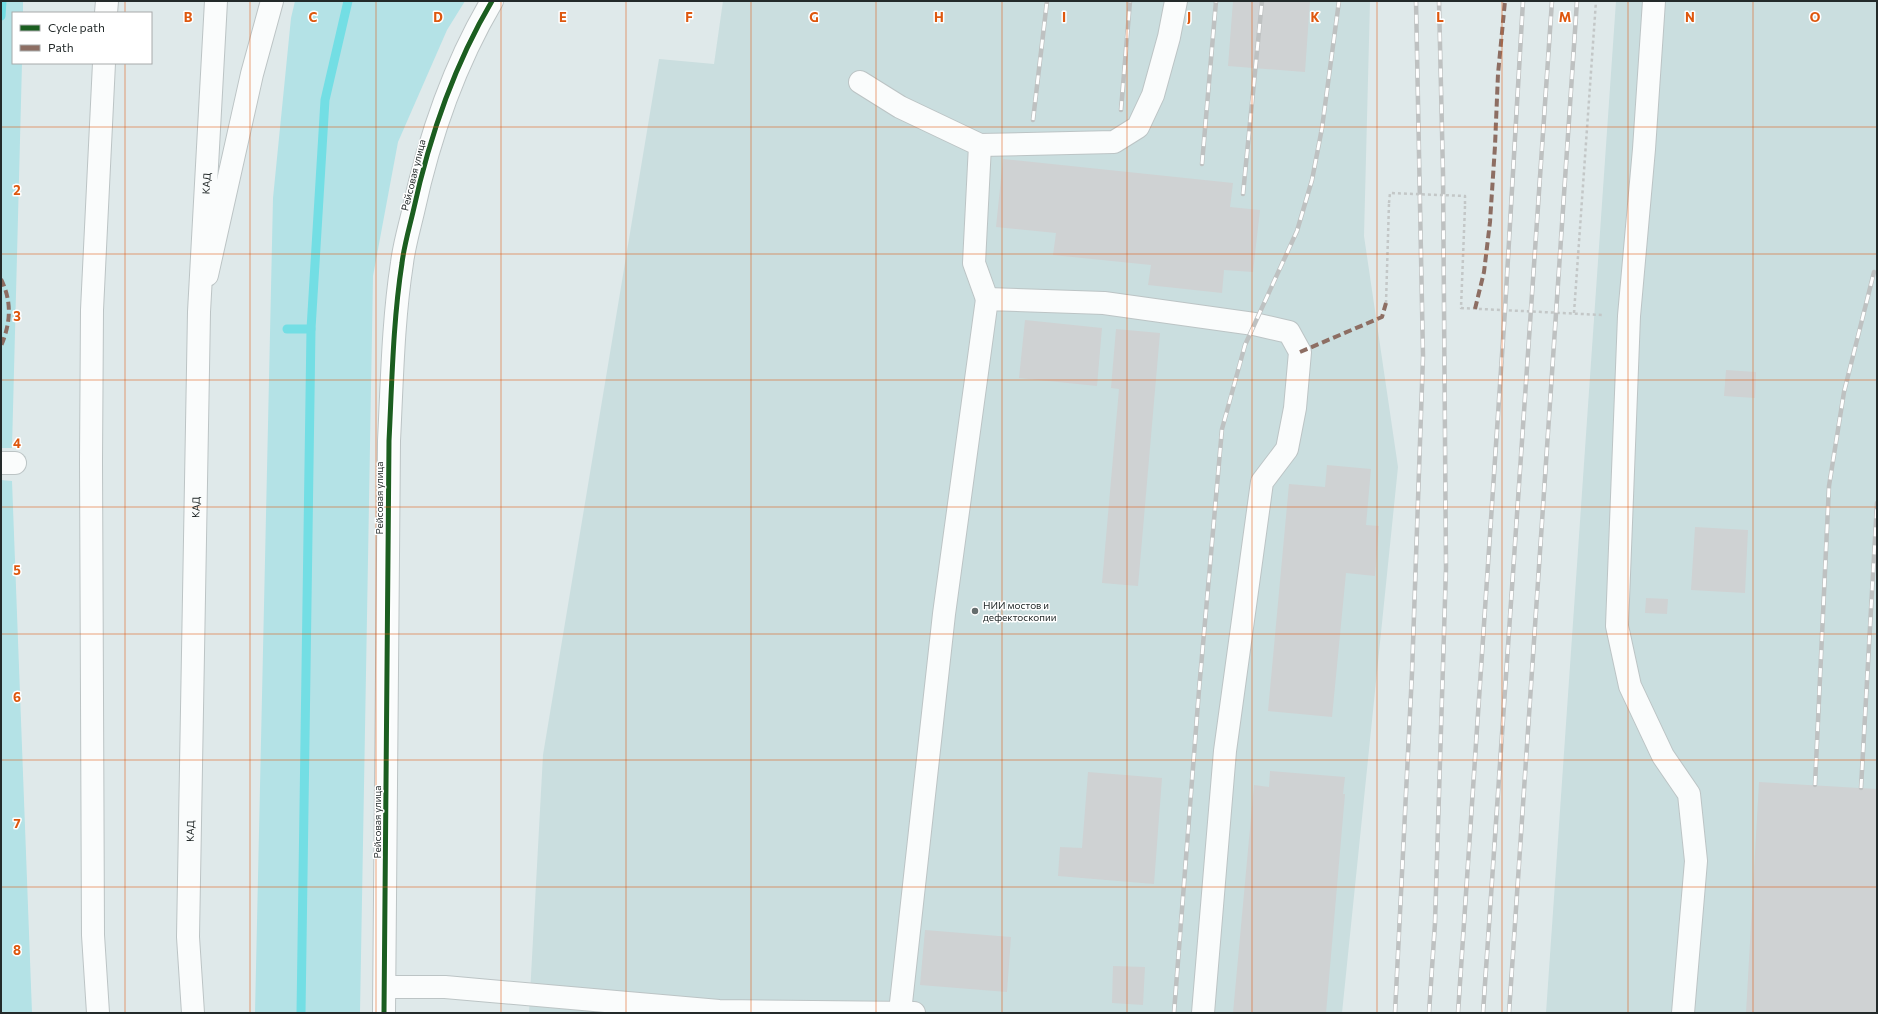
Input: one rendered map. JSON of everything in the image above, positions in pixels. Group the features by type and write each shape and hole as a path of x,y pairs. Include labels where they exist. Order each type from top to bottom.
{"main road":[{"name":"КАД","path":"193,1013 188,937 199,312 216,1"},
{"path":"199,312 252,74 272,1"},
{"name":"Рейсовая улица","path":"384,1013 389,440 393,347 402,262 422,168 437,119 457,70 492,1"},
{"path":"860,82 900,107 980,145 1114,142 1138,127 1153,95 1169,37 1176,1"},
{"path":"1654,1 1644,149 1629,316 1617,626 1630,686 1663,756 1689,794 1696,861 1683,1013"},
{"path":"98,1013 93,935 91,461 92,310 104,64"},
{"path":"385,987 445,987 719,1011 907,1012 944,614 987,299 974,263 980,145"},
{"path":"987,299 1104,303 1254,324 1289,332 1300,352 1295,408 1287,449 1262,482 1225,751 1203,1013"}],"path":[{"path":"1574,313 1596,1"},
{"path":"1386,303 1390,193 1465,196 1461,308 1629,316"}],"shaded area":[{"path":"1,1 23,1 23,12 12,12 12,64 22,64 12,448 1,448"},
{"path":"295,1 465,1 447,30 398,142 373,276 360,1013 255,1013 273,198 291,18"},
{"name":"НИИ мостов и дефектоскопии","path":"723,1 1370,1 1364,236 1398,467 1342,1013 529,1013 543,755 659,59 714,64"},
{"path":"1616,1 1877,1 1877,1013 1546,1013"},
{"path":"1,480 12,481 32,1013 1,1013"}],"building":[{"path":"1233,1 1310,1 1305,72 1228,66"},
{"path":"1003,159 1233,183 1230,207 1260,210 1253,272 1224,270 1222,293 1148,285 1151,265 1053,255 1056,233 996,227"},
{"path":"1025,320 1102,328 1097,386 1019,378"},
{"path":"1116,329 1160,333 1138,586 1102,583 1119,389 1111,388"},
{"path":"1726,370 1756,372 1755,398 1724,396"},
{"path":"1327,465 1371,469 1366,525 1379,526 1375,576 1346,573 1332,717 1268,711 1289,484 1325,487"},
{"path":"1695,527 1748,530 1745,593 1691,590"},
{"path":"1646,598 1668,599 1667,614 1645,613"},
{"path":"1270,771 1345,777 1343,794 1345,794 1326,1013 1233,1013 1254,785 1269,787"},
{"path":"1088,772 1162,778 1154,884 1058,876 1060,847 1082,848"},
{"path":"1759,782 1877,789 1877,1013 1746,1013"},
{"path":"925,930 1011,937 1007,992 920,985"},
{"path":"1113,966 1145,967 1143,1005 1112,1003"}],"waterway":[{"path":"1,16 2,1"},
{"path":"301,1013 311,329 325,100 348,1"},
{"path":"287,329 311,329"}],"railway":[{"path":"1033,120 1047,1"},
{"path":"1121,110 1130,1"},
{"path":"1202,164 1216,1"},
{"path":"1243,194 1262,1"},
{"path":"1174,1013 1199,690 1222,429 1245,345 1297,231 1312,180 1322,128 1339,1"},
{"path":"1395,1013 1412,673 1423,356 1416,1"},
{"path":"1429,1013 1435,923 1446,568 1443,174 1439,1"},
{"path":"1458,1013 1505,310 1523,1"},
{"path":"1483,1013 1552,1"},
{"path":"1509,1013 1577,1"},
{"path":"1815,785 1829,486 1844,392 1874,272"},
{"path":"1861,788 1877,503"}],"marked path":[{"path":"1475,309 1484,272 1490,222 1498,74 1505,1"},
{"path":"1,279 5,287 9,312 7,329 1,346"},
{"path":"1300,352 1382,317 1386,303"}],"cycle path":[{"path":"384,1013 389,441 393,351 399,285 405,244 419,184 435,130 465,51 492,1"}],"place":[{"name":"НИИ мостов и дефектоскопии","path":"975,611"}]}
